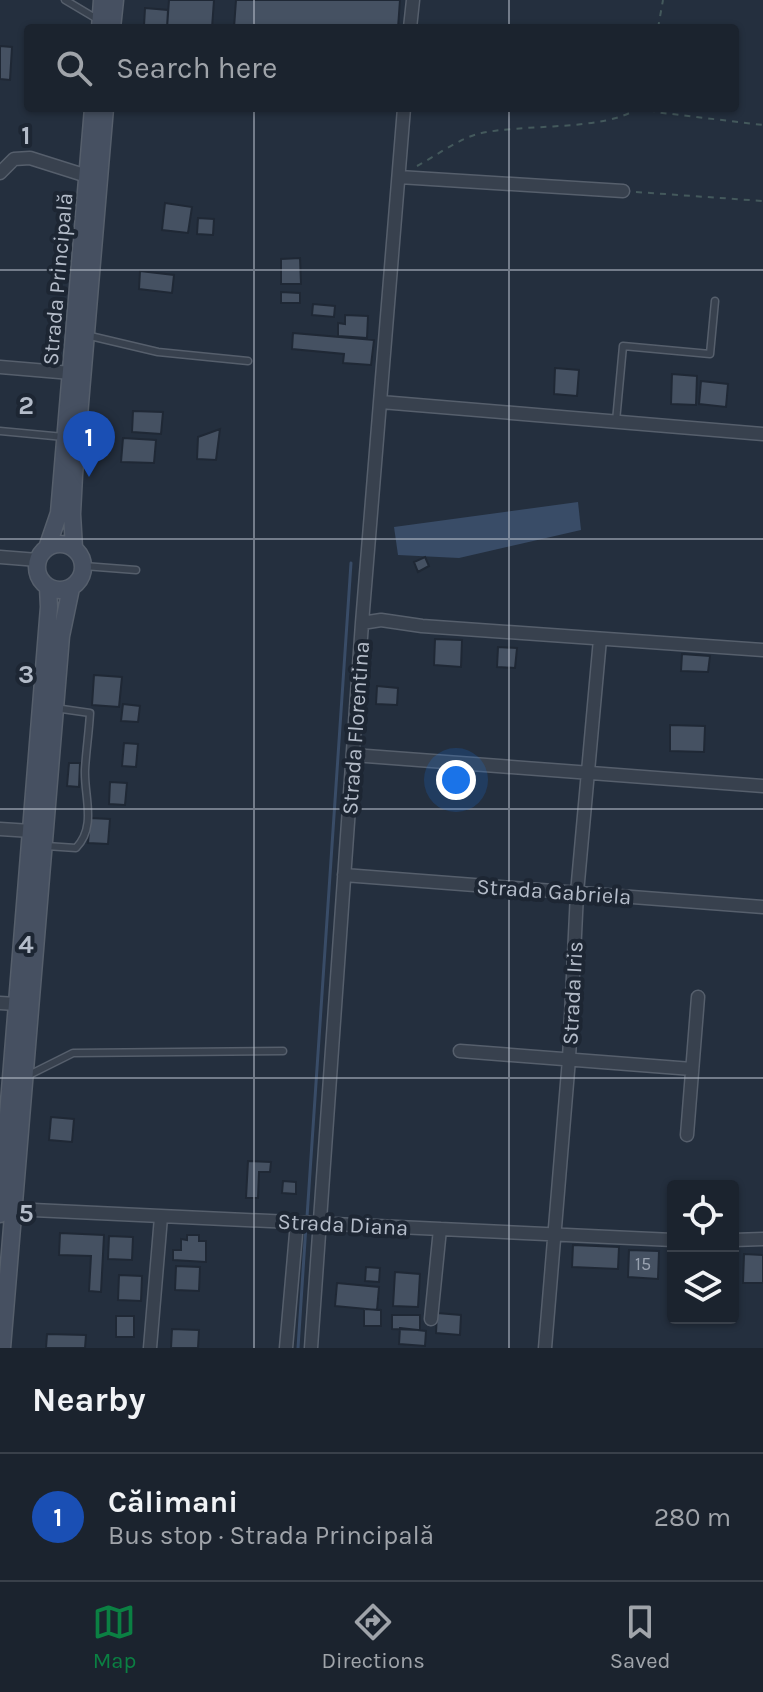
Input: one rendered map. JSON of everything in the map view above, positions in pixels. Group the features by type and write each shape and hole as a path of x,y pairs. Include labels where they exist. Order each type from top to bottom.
{"main road":[{"path":"102,0 104,24"},
{"path":"105,24 115,0"},
{"name":"Strada Principală","path":"43,554 59,513 93,112"},
{"name":"Strada Principală","path":"74,548 72,514 105,112"},
{"path":"2,1348 6,1211 23,1077 61,636 71,588 80,579 84,566 74,548 63,544 43,554 40,578 48,587 59,590 71,588"},
{"path":"6,1211 1,1181 8,1004 31,831 48,587"}],"street":[{"path":"410,24 413,0"},
{"name":"Strada Florentina","path":"311,1348 308,1223 344,875 404,112"},
{"path":"0,173 14,159 30,158 87,176"},
{"path":"399,177 623,191"},
{"path":"0,367 71,373"},
{"path":"381,402 763,434"},
{"path":"0,557 43,554"},
{"path":"362,623 381,620 422,626 763,650"},
{"name":"Strada Iris","path":"545,1348 569,1059 577,893 600,639"},
{"path":"353,755 763,786"},
{"path":"0,829 31,831"},
{"name":"Strada Gabriela","path":"344,875 763,907"},
{"path":"687,1135 698,997"},
{"path":"460,1051 692,1069"},
{"name":"Strada Diana","path":"6,1211 667,1240"},
{"path":"150,1348 161,1217"},
{"path":"286,1348 308,1223"},
{"path":"431,1319 440,1229"},
{"path":"739,1240 763,1239"}],"lane":[{"path":"65,0 101,24"},
{"path":"616,421 623,346 710,354 715,301"},
{"path":"86,335 158,352 248,361"},
{"path":"0,431 65,437"},
{"path":"84,566 136,570"},
{"path":"43,846 76,848 85,838 88,817 85,772 90,713 55,708"},
{"path":"23,1077 73,1053 283,1051"}],"path":[{"path":"659,24 663,0"},
{"path":"399,177 477,134 596,121 632,112"},
{"path":"655,112 763,125"},
{"path":"623,191 763,201"}],"water":[{"path":"578,502 581,530 459,558 398,555 394,527"}],"building":[{"path":"169,0 214,0 212,24 167,24"},
{"path":"236,0 400,0 398,24 234,24"},
{"path":"145,8 168,10 167,24 144,24"},
{"path":"0,46 12,47 10,80 0,79"},
{"path":"165,203 192,207 188,233 162,230"},
{"path":"198,218 214,219 213,235 197,234"},
{"path":"300,258 301,284 281,284 281,259"},
{"path":"140,271 174,275 172,293 139,289"},
{"path":"281,292 300,293 300,303 281,303"},
{"path":"313,304 335,306 334,317 312,315"},
{"path":"345,315 368,316 367,338 338,336 338,323 345,324"},
{"path":"293,333 374,340 371,365 343,363 344,354 292,349"},
{"path":"555,368 579,370 577,396 554,394"},
{"path":"672,374 697,376 696,405 671,404"},
{"path":"701,381 728,384 726,407 699,404"},
{"path":"133,411 163,412 161,434 132,432"},
{"path":"220,429 216,460 197,459 198,437"},
{"path":"123,438 156,440 154,463 121,462"},
{"path":"425,557 429,566 418,572 414,562"},
{"path":"435,639 462,640 461,667 434,665"},
{"path":"498,647 517,648 515,668 497,667"},
{"path":"682,654 710,656 708,672 681,671"},
{"path":"94,675 122,677 119,707 92,705"},
{"path":"377,686 398,688 397,705 376,704"},
{"path":"123,704 140,706 138,722 121,721"},
{"path":"670,725 705,726 704,752 670,751"},
{"path":"124,743 138,744 136,767 122,766"},
{"path":"69,763 80,763 79,787 67,786"},
{"path":"110,782 127,783 125,805 109,804"},
{"path":"90,818 110,819 108,844 88,843"},
{"path":"51,1117 74,1119 72,1142 49,1140"},
{"path":"248,1161 271,1162 270,1172 259,1172 258,1198 246,1198"},
{"path":"283,1181 296,1182 296,1194 282,1193"},
{"path":"60,1233 104,1235 101,1292 89,1291 91,1256 59,1255"},
{"path":"187,1235 199,1235 199,1241 206,1241 206,1262 173,1260 173,1250 181,1250 181,1239 187,1240"},
{"path":"109,1236 133,1237 132,1260 108,1259"},
{"path":"573,1245 619,1247 618,1269 572,1267"},
{"path":"629,1250 659,1251 658,1279 628,1277"},
{"path":"744,1254 763,1255 763,1283 743,1283"},
{"path":"176,1266 200,1267 199,1291 175,1290"},
{"path":"366,1267 380,1268 379,1282 365,1281"},
{"path":"395,1272 420,1274 418,1307 393,1306"},
{"path":"119,1275 142,1276 141,1301 118,1300"},
{"path":"337,1283 379,1287 377,1310 335,1306"},
{"path":"364,1309 381,1310 381,1326 364,1326"},
{"path":"437,1313 461,1315 460,1335 436,1333"},
{"path":"392,1315 420,1315 420,1330 392,1329"},
{"path":"116,1316 134,1316 134,1337 116,1337"},
{"path":"400,1328 426,1331 425,1346 399,1344"},
{"path":"172,1329 199,1330 198,1348 171,1348"},
{"path":"47,1334 86,1335 85,1348 46,1348"}],"waterway":[{"path":"307,1217 351,563"},
{"path":"298,1348 306,1225"}],"place":[{"name":"Călimani","path":"89,477"}]}
